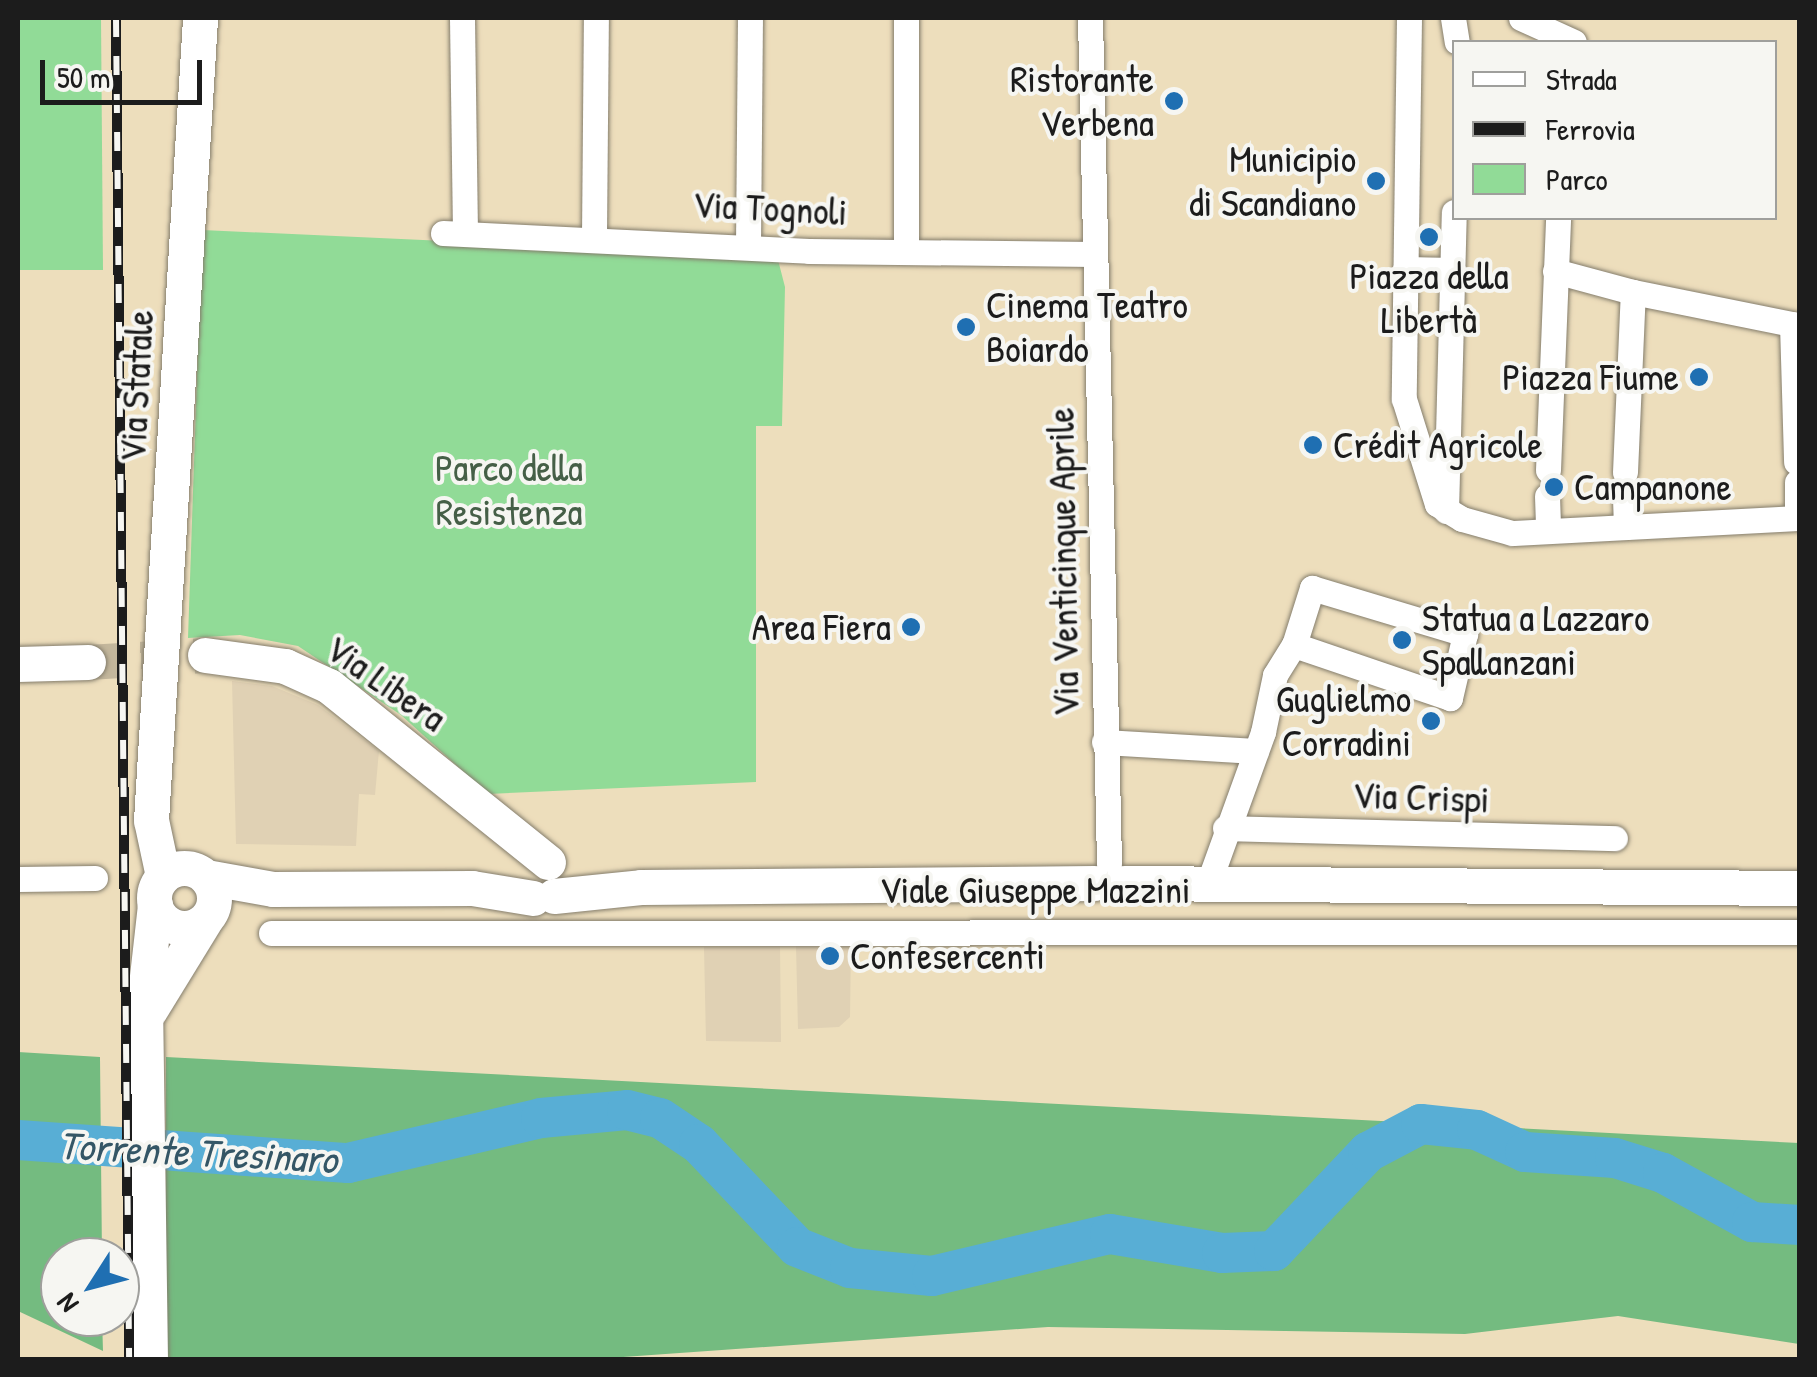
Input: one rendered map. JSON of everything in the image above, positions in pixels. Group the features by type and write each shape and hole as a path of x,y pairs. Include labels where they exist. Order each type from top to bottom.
{"street":[{"name":"Via Statale","path":"150,1360 146,966 159,891 151,820 200,18"},
{"name":"Via Tognoli","path":"462,18 454,233 906,252 1094,254"},
{"path":"594,236 596,18"},
{"path":"748,244 750,18"},
{"path":"906,18 906,252"},
{"name":"Via Venticinque Aprile","path":"1090,18 1109,877"},
{"path":"1408,18 1406,410 1424,448 1431,489 1446,512 1494,530 1798,518 1792,324 1633,292 1555,271"},
{"path":"1521,18 1570,40"},
{"path":"1446,512 1454,220"},
{"path":"1548,530 1558,220"},
{"path":"1405,269 1453,270"},
{"path":"1624,472 1633,292"},
{"path":"1625,498 1626,527"},
{"path":"1207,887 1224,828 1256,751 1275,675 1294,645 1312,588 1465,634 1450,698 1294,645"},
{"name":"Via Libera","path":"205,656 286,666 329,686 500,823 540,879"},
{"path":"18,664 88,662"},
{"path":"1104,742 1256,751"},
{"name":"Via Statale","path":"154,759 177,837 215,895 207,918"},
{"name":"Via Crispi","path":"1224,828 1616,838"},
{"path":"202,874 180,868 159,891 176,928 207,918"},
{"name":"Viale Giuseppe Mazzini","path":"202,874 273,889 472,888 540,879 641,887 1109,877 1207,887 1800,888"},
{"path":"18,880 95,878"},
{"name":"Viale Giuseppe Mazzini","path":"207,918 273,889"},
{"path":"148,1023 154,995 207,918"},
{"name":"Viale Giuseppe Mazzini","path":"272,933 1800,932"}],"shaded area":[{"path":"232,681 272,686 318,705 379,751 375,795 359,794 356,846 236,844"},
{"path":"851,943 850,1017 839,1027 798,1029 796,946"},
{"path":"780,946 781,1042 706,1041 704,947"}],"green space":[{"path":"18,18 101,18 103,270 18,270"},
{"name":"Parco della Resistenza","path":"202,230 777,256 785,287 782,426 756,426 756,782 488,794 401,715 298,646 240,635 188,638"},
{"path":"18,1052 100,1057 102,1237 40,1237 40,1321 18,1311"},
{"path":"166,1057 1799,1143 1799,1344 1618,1316 1465,1334 1048,1327 581,1360 165,1360"},
{"path":"73,1337 103,1337 103,1351"}],"waterway":[{"name":"Torrente Tresinaro","path":"18,1140 348,1163 541,1118 627,1110 660,1118 699,1144 797,1247 850,1268 932,1276 1110,1234 1222,1253 1274,1251 1368,1152 1421,1124 1477,1130 1525,1152 1615,1158 1663,1173 1752,1222 1800,1225"}],"tunnel":[{"path":"88,662 205,655"}],"railway":[{"path":"116,18 129,1360"}],"place":[{"name":"Ristorante Verbena","path":"1174,101"},
{"name":"Municipio di Scandiano","path":"1376,181"},
{"name":"Piazza della Libertà","path":"1429,237"},
{"name":"Cinema Teatro Boiardo","path":"966,327"},
{"name":"Piazza Fiume","path":"1699,377"},
{"name":"Crédit Agricole","path":"1313,445"},
{"name":"Campanone","path":"1554,487"},
{"name":"Area Fiera","path":"911,627"},
{"name":"Statua a Lazzaro Spallanzani","path":"1402,640"},
{"name":"Guglielmo Corradini","path":"1431,721"},
{"name":"Confesercenti","path":"830,956"}]}
